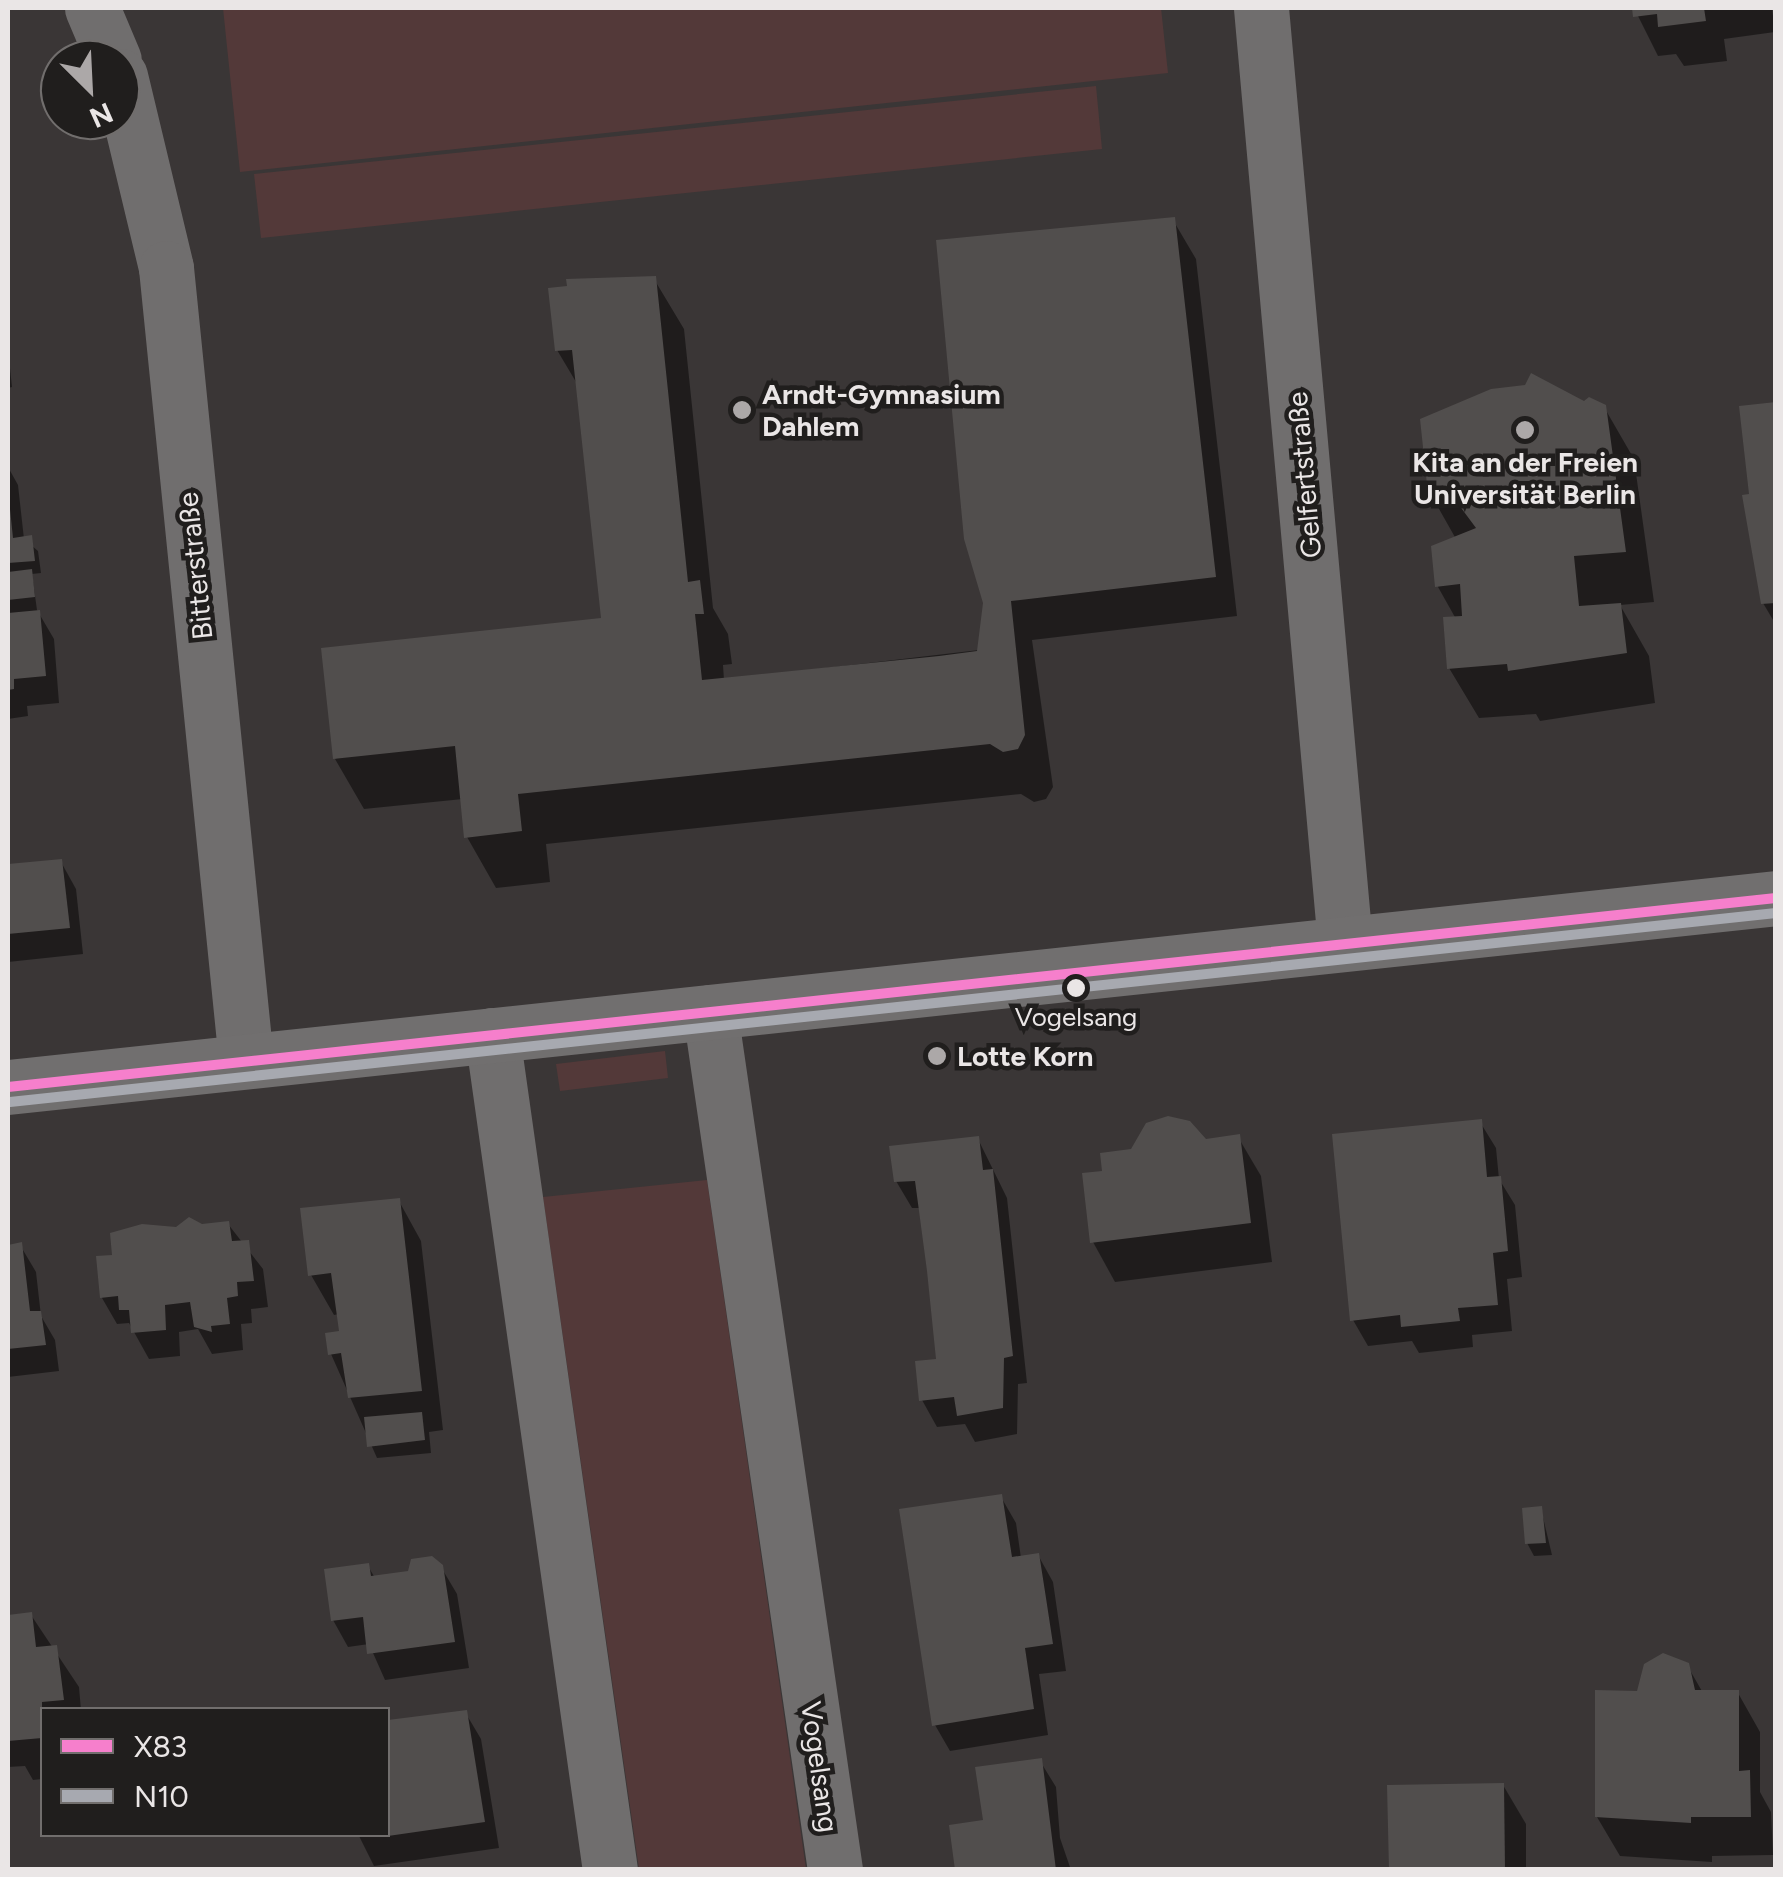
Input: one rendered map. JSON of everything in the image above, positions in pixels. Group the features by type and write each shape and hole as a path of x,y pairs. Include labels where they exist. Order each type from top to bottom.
{"main road":[{"path":"8,1087 1776,898"}],"street":[{"path":"92,8 106,40"},
{"name":"Gelfertstraße","path":"1261,8 1345,943"},
{"name":"Bitterstraße","path":"135,140 166,268 246,1061"},
{"name":"Vogelsang","path":"710,1012 835,1870"},
{"path":"492,1035 610,1870"}],"shaded area":[{"path":"223,8 1161,8 1168,73 240,172"},
{"path":"1096,86 1102,149 261,238 254,174"},
{"path":"665,1051 668,1078 560,1091 556,1064"},
{"path":"707,1180 806,1869 639,1869 543,1197"}],"building":[{"path":"1632,8 1704,8 1706,21 1658,27 1657,14 1633,17"},
{"path":"1175,217 1216,577 1011,601 1025,735 1018,749 1003,752 990,744 518,794 522,831 464,838 455,746 333,759 321,648 601,618 572,350 555,351 548,288 567,286 566,279 656,276 688,582 700,580 704,614 695,614 702,680 939,656 977,651 983,603 964,539 936,240"},
{"path":"1531,373 1584,401 1589,397 1606,405 1626,552 1574,556 1579,606 1621,603 1627,653 1508,671 1507,664 1447,669 1443,617 1462,616 1460,584 1435,587 1431,546 1476,528 1450,493 1428,494 1420,419 1491,389 1525,385"},
{"path":"1776,402 1776,603 1761,604 1742,495 1749,494 1739,406"},
{"path":"10,509 13,538 32,535 35,561 8,563"},
{"path":"32,569 35,597 8,600 8,572"},
{"path":"40,610 46,676 14,679 14,689 8,690 8,613"},
{"path":"62,859 70,928 8,934 8,864"},
{"path":"1168,1116 1190,1121 1206,1139 1240,1134 1251,1223 1090,1243 1082,1173 1102,1171 1100,1153 1131,1149 1146,1123"},
{"path":"1482,1119 1487,1177 1501,1176 1508,1251 1493,1253 1498,1305 1458,1308 1460,1321 1401,1327 1400,1315 1350,1321 1332,1134"},
{"path":"979,1136 983,1170 993,1169 1013,1356 1004,1358 1003,1408 957,1416 954,1397 919,1401 915,1361 936,1359 927,1271 915,1181 894,1182 889,1146"},
{"path":"400,1198 422,1391 348,1398 341,1353 328,1355 325,1333 339,1331 331,1273 308,1276 300,1208"},
{"path":"189,1217 202,1224 229,1221 232,1241 249,1240 254,1281 237,1282 238,1296 227,1298 230,1324 211,1326 212,1332 194,1327 190,1302 165,1305 166,1330 131,1333 129,1310 119,1310 118,1296 100,1298 96,1256 112,1255 110,1233 142,1224 176,1227"},
{"path":"22,1242 30,1311 41,1311 46,1345 8,1349 8,1245"},
{"path":"422,1412 425,1440 367,1447 364,1417"},
{"path":"1002,1494 1012,1557 1039,1553 1053,1644 1025,1648 1034,1709 932,1726 899,1509"},
{"path":"1542,1506 1546,1543 1525,1544 1522,1508"},
{"path":"432,1556 443,1565 455,1642 367,1654 363,1617 331,1621 324,1569 369,1563 371,1576 408,1571 411,1559"},
{"path":"32,1612 36,1647 57,1645 64,1700 42,1702 40,1738 8,1741 8,1615"},
{"path":"1663,1653 1689,1663 1695,1690 1739,1690 1739,1771 1750,1770 1751,1817 1691,1817 1691,1823 1595,1817 1595,1690 1637,1691 1644,1664"},
{"path":"467,1710 485,1822 390,1836 390,1720"},
{"path":"1042,1758 1056,1870 955,1870 949,1825 983,1820 975,1767"},
{"path":"1504,1783 1505,1870 1389,1870 1387,1785"}],"transit line":[{"name":"X83","path":"8,1087 1776,898"},
{"name":"N10","path":"10,1102 1776,913"}],"place":[{"name":"Arndt-Gymnasium Dahlem","path":"742,410"},
{"name":"Kita an der Freien Universität Berlin","path":"1525,430"},
{"name":"Vogelsang","path":"1076,988"},
{"name":"Lotte Korn","path":"937,1056"}]}
